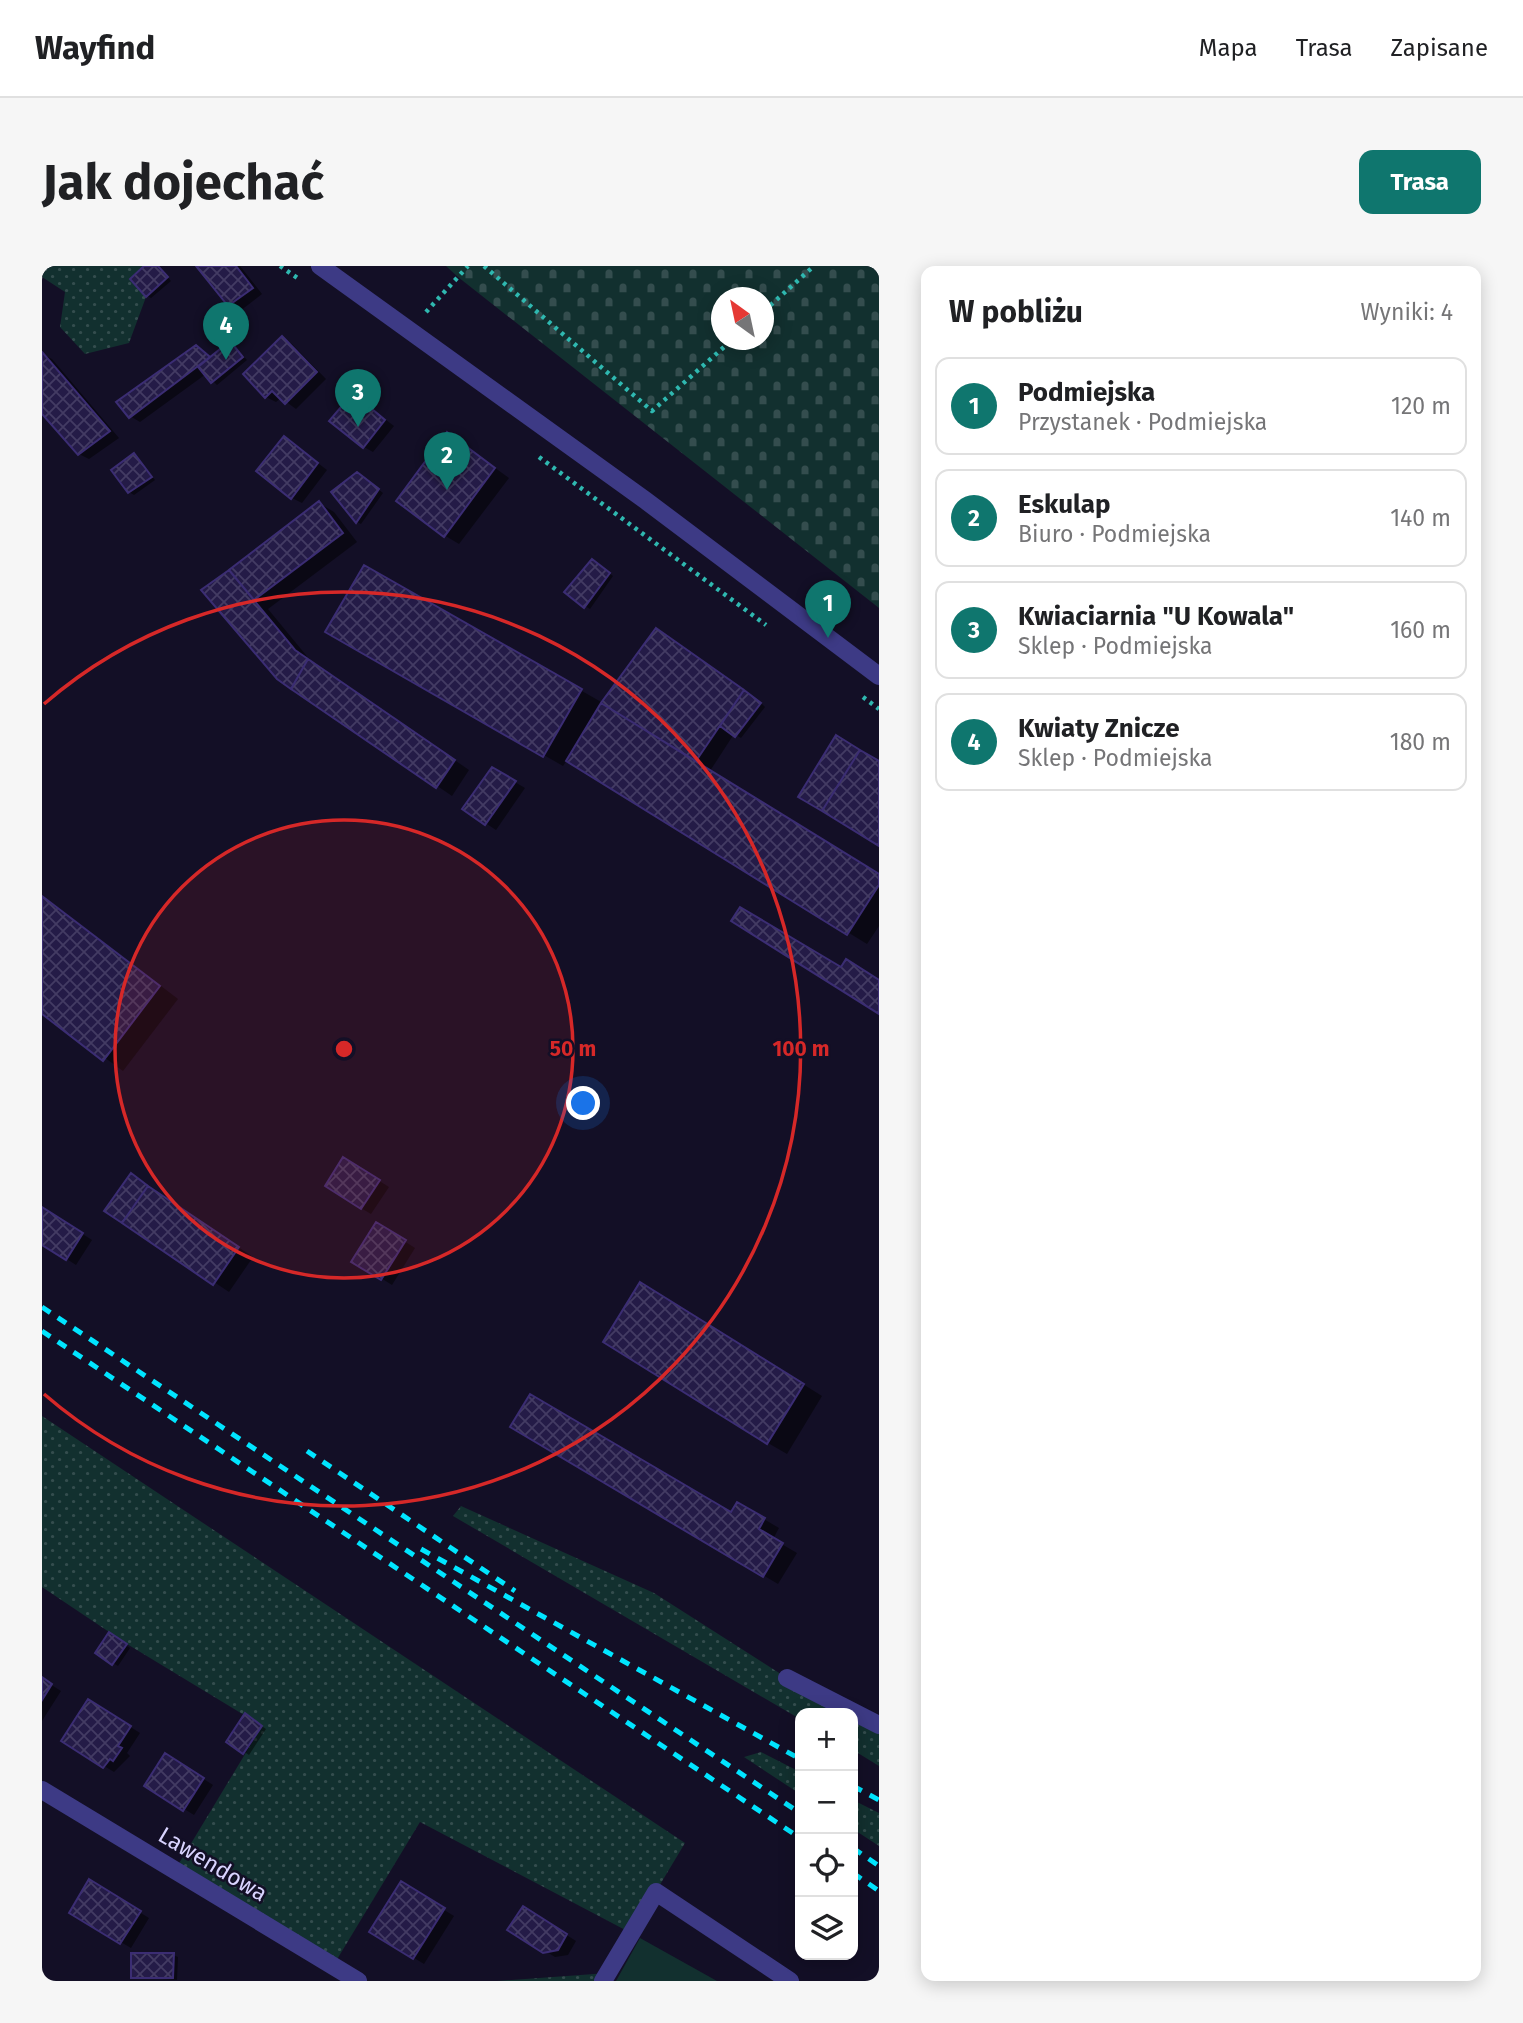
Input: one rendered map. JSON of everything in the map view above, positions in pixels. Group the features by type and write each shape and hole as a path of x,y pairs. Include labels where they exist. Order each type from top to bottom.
{"street":[{"path":"320,266 645,500 879,676"},
{"path":"787,1678 879,1725"},
{"name":"Lawendowa","path":"42,1790 358,1981"},
{"path":"603,1981 656,1892 790,1981"}],"path":[{"path":"280,266 302,282"},
{"path":"408,331 468,266"},
{"path":"484,266 652,411 721,350"},
{"path":"774,302 814,266"},
{"path":"534,453 777,633"},
{"path":"857,692 879,709"}],"green space":[{"path":"42,266 144,266 130,279 146,297 129,343 85,354 60,327 65,292 42,277"},
{"path":"446,266 879,266 879,608 458,277"},
{"path":"42,1416 685,1843 631,1933 420,1822 333,1966 175,1870 262,1726 127,1644 42,1587"},
{"path":"461,1506 654,1593 787,1678 846,1708 795,1708 795,1716 453,1516"},
{"path":"858,1714 879,1725 879,1766 858,1753"},
{"path":"761,1752 795,1769 795,1791 744,1757"},
{"path":"858,1802 879,1813 879,1846 858,1832"},
{"path":"640,1938 717,1981 616,1981"},
{"path":"608,1973 603,1981 497,1981"}],"building":[{"path":"144,266 158,266 168,277 146,297 130,279"},
{"path":"196,266 236,266 253,288 228,306"},
{"path":"282,336 317,372 285,404 272,391 265,398 243,374"},
{"path":"230,341 243,357 211,383 198,367"},
{"path":"196,345 210,357 129,418 116,402"},
{"path":"42,352 110,431 78,455 42,414"},
{"path":"353,393 385,420 363,448 329,421"},
{"path":"447,432 495,468 444,537 396,501"},
{"path":"284,436 318,463 291,499 256,471"},
{"path":"134,453 152,477 128,493 111,470"},
{"path":"357,472 379,489 356,523 331,492"},
{"path":"319,501 343,533 254,600 229,570"},
{"path":"592,559 610,573 584,608 564,592"},
{"path":"364,565 582,689 543,757 325,632"},
{"path":"229,570 295,650 308,659 291,689 277,679 201,590"},
{"path":"656,628 744,690 696,761 601,703"},
{"path":"308,659 455,760 436,788 291,689"},
{"path":"744,690 761,703 735,737 720,726"},
{"path":"601,703 879,874 879,885 847,935 566,761"},
{"path":"836,735 860,750 822,811 798,797"},
{"path":"860,750 879,761 879,846 822,811"},
{"path":"492,767 516,781 485,825 462,809"},
{"path":"42,896 160,986 103,1061 42,1014"},
{"path":"740,907 841,967 846,959 879,980 879,1014 731,921"},
{"path":"343,1157 380,1180 361,1209 325,1186"},
{"path":"131,1173 148,1186 122,1223 104,1211"},
{"path":"148,1186 239,1247 213,1285 122,1223"},
{"path":"42,1207 83,1233 66,1260 42,1245"},
{"path":"376,1222 406,1240 381,1280 351,1262"},
{"path":"640,1282 804,1384 767,1444 603,1342"},
{"path":"530,1394 731,1512 737,1502 765,1518 759,1529 783,1543 763,1577 510,1427"},
{"path":"109,1632 127,1644 112,1665 95,1653"},
{"path":"42,1677 52,1684 42,1700"},
{"path":"88,1699 131,1726 118,1746 122,1748 113,1761 110,1759 103,1768 61,1741"},
{"path":"245,1713 262,1726 243,1754 226,1742"},
{"path":"165,1753 204,1778 183,1811 144,1786"},
{"path":"89,1879 141,1911 120,1944 69,1913"},
{"path":"401,1881 445,1908 413,1959 369,1932"},
{"path":"523,1906 567,1934 558,1950 543,1953 507,1930"},
{"path":"131,1953 174,1953 173,1978 131,1978"}],"railway":[{"path":"42,1307 795,1810"},
{"path":"42,1331 795,1835"},
{"path":"307,1451 515,1591"},
{"path":"421,1549 795,1756"},
{"path":"858,1789 879,1800"},
{"path":"858,1851 879,1866"},
{"path":"858,1876 879,1891"}],"place":[{"name":"Kwiaty Znicze","path":"226,360"},
{"name":"Kwiaciarnia \"U Kowala\"","path":"358,427"},
{"name":"Eskulap","path":"447,490"},
{"name":"Podmiejska","path":"828,638"}]}
